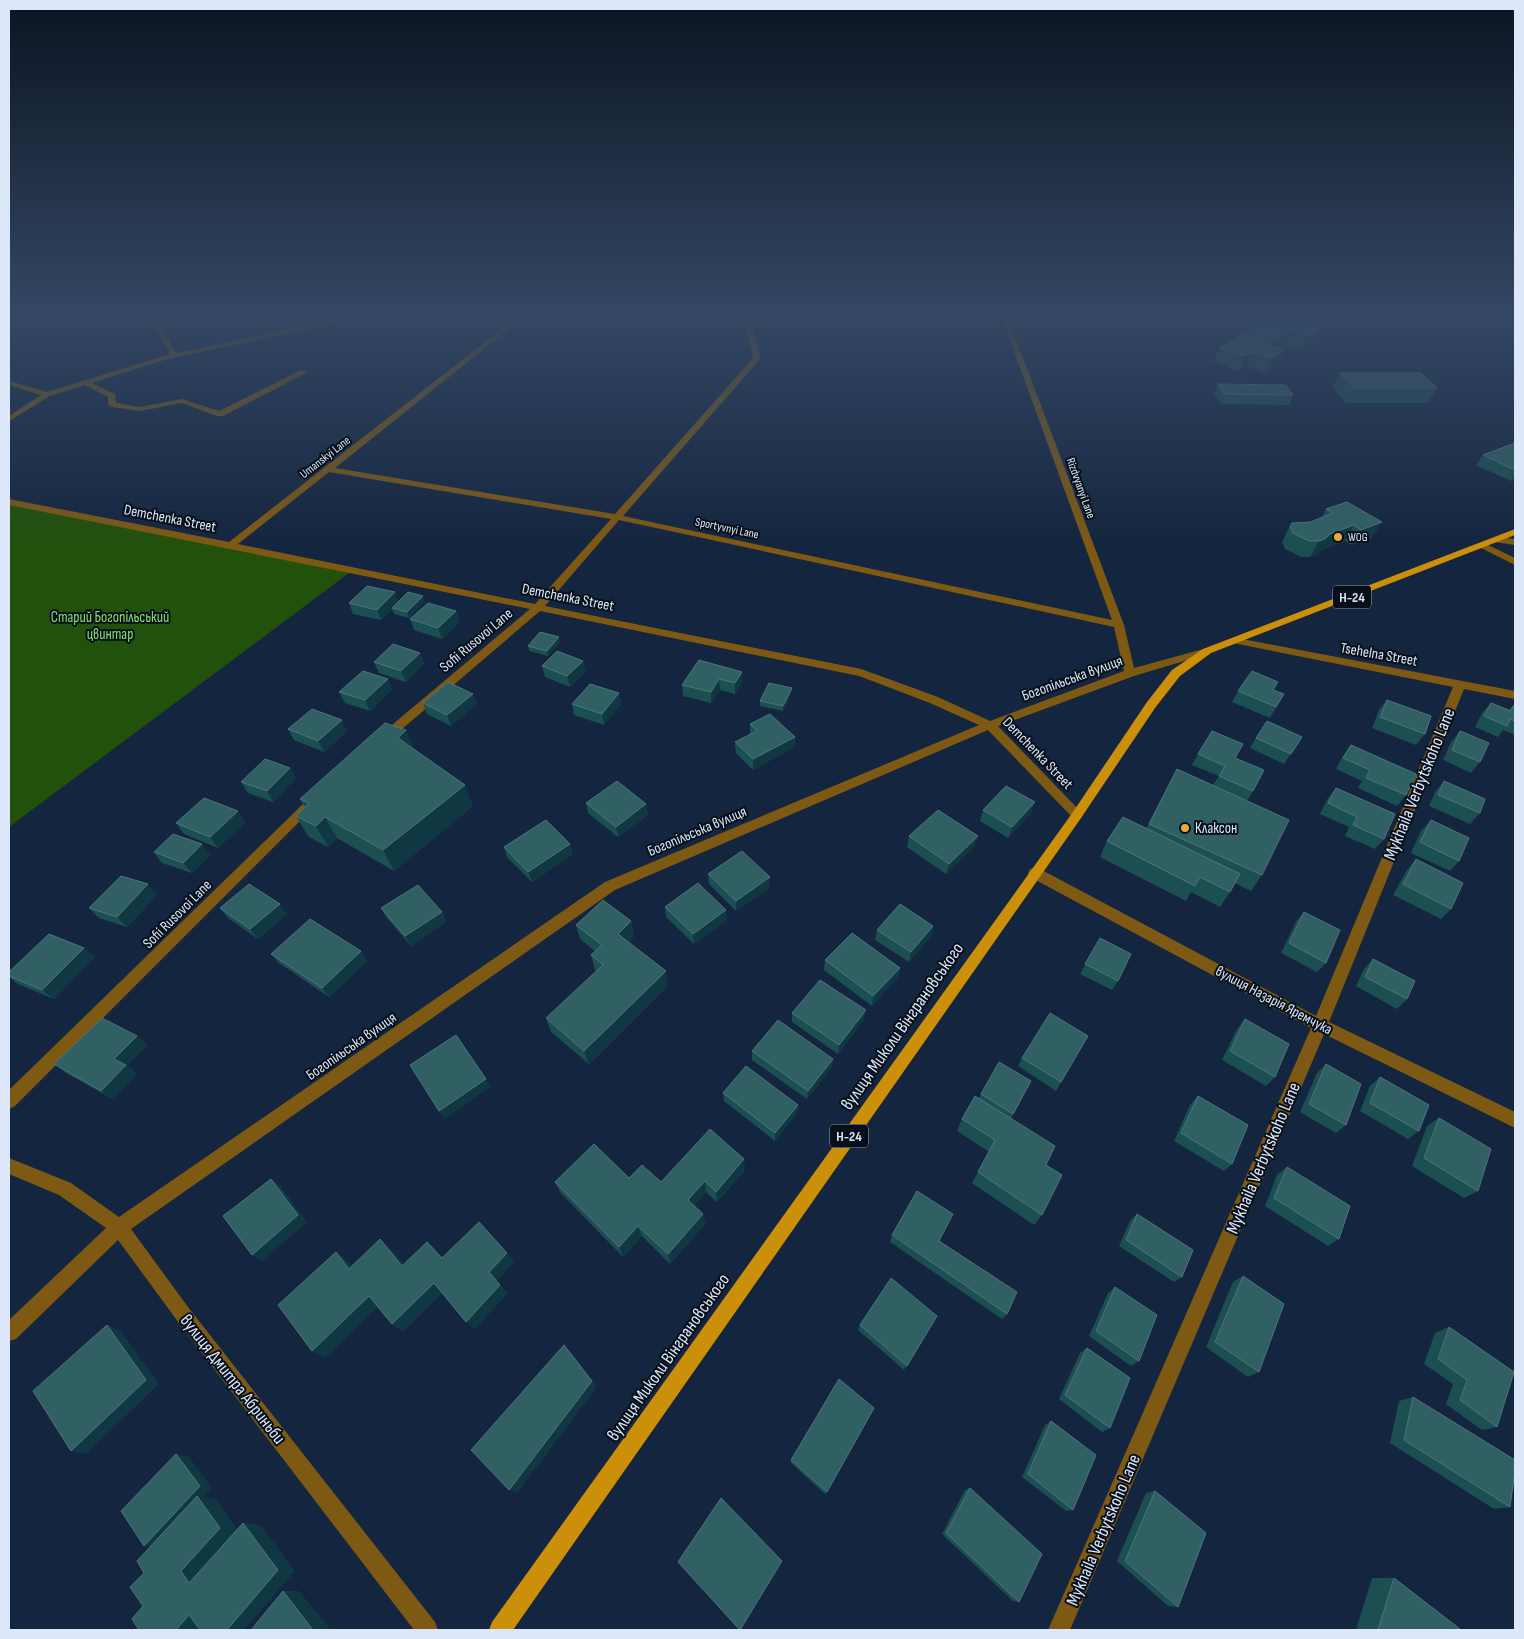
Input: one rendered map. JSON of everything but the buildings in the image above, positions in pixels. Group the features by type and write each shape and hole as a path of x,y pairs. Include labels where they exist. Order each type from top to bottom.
{"main road":[{"name":"Богопільська вулиця","path":"1207,651 1484,546 1515,532"},
{"name":"вулиця Миколи Вінграновського","path":"500,1630 1077,815 1156,698 1176,673 1207,651"}],"street":[{"path":"31,389 47,394"},
{"path":"9,419 47,394 61,389"},
{"path":"99,389 112,396 112,404 140,409 182,401 220,414 269,389"},
{"name":"Umanskyi Lane","path":"232,545 429,389"},
{"name":"Sofii Rusovoi Lane","path":"372,749 538,607 729,389"},
{"name":"Rizdvyanyi Lane","path":"1031,389 1119,625 1130,674"},
{"name":"Sportyvnyi Lane","path":"327,470 617,517 1119,625"},
{"name":"Demchenka Street","path":"9,502 232,545 861,673 934,700 990,725 1077,815"},
{"path":"1497,540 1515,542"},
{"path":"1484,546 1515,562"},
{"name":"Tsehelna Street","path":"1237,640 1515,694"},
{"name":"Богопільська вулиця","path":"9,1332 119,1227 610,886 990,725 1130,674 1207,651"},
{"name":"Mykhaila Verbytskoho Lane","path":"1060,1630 1320,1025 1460,684"},
{"name":"Sofii Rusovoi Lane","path":"9,1101 319,795"},
{"name":"вулиця Назарія Яремчука","path":"1035,873 1320,1025 1515,1120"},
{"name":"вулиця Дмитра Абриньби","path":"9,1166 64,1189 119,1227 182,1313 427,1630"}],"green space":[{"name":"Старий Богопільський цвинтар","path":"9,502 353,570 9,827"}],"place":[{"name":"WOG","path":"1338,537"},
{"name":"Клаксон","path":"1185,828"}]}
